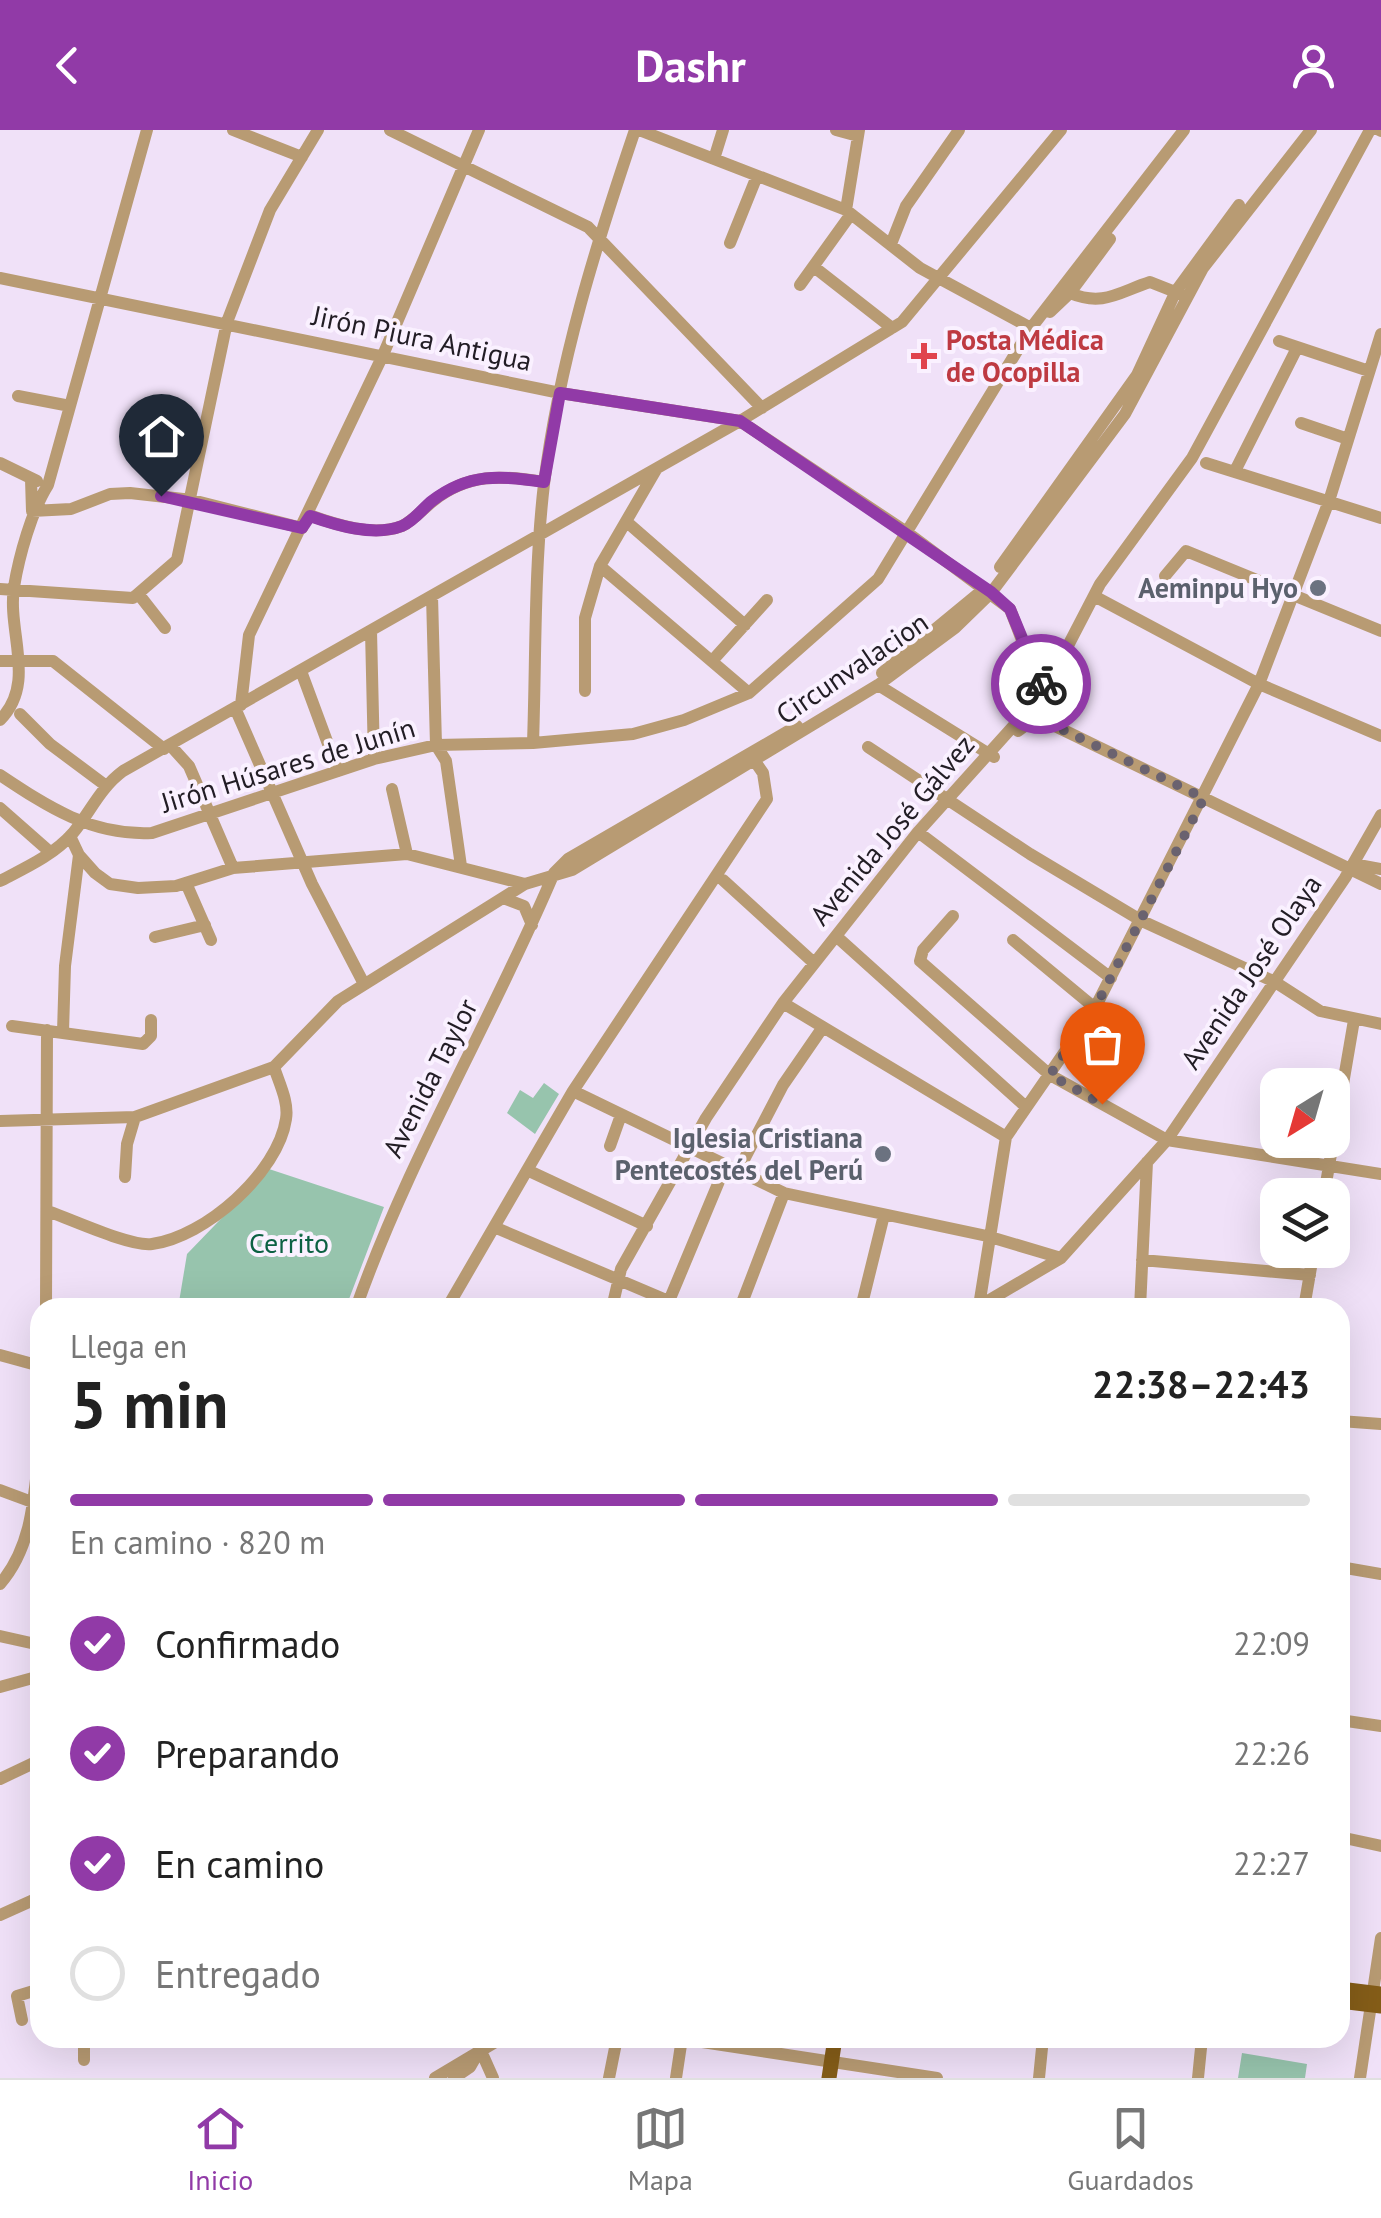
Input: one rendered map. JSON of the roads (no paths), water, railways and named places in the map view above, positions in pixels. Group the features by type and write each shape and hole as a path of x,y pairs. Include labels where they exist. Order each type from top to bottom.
{"main road":[{"path":"1350,1992 1376,2000"},
{"path":"1350,2001 1376,2000"},
{"path":"829,2078 834,2048"}],"street":[{"path":"32,510 48,485 148,130"},
{"path":"233,130 302,157"},
{"path":"7,588 127,598 140,596 168,571 183,544 227,322 270,210 318,130"},
{"path":"390,130 424,150 466,166 588,227 762,408"},
{"path":"364,984 302,864 238,706 250,635 383,355 479,130"},
{"path":"533,743 544,482 560,393 598,241 637,130 849,212 941,278 1035,323"},
{"path":"714,159 723,130"},
{"path":"800,285 849,212 859,133 836,130"},
{"path":"891,244 906,206 958,130"},
{"path":"0,881 70,836 104,785 740,421 892,328 941,278 1061,130"},
{"name":"Jirón Húsares de Junín","path":"1035,323 1070,294 1187,130"},
{"name":"Jirón Húsares de Junín","path":"0,776 80,823 127,834 152,833 374,759 436,745 533,743 632,734 684,720 749,693 878,579 1035,323 1187,130"},
{"name":"Circunvalacion","path":"752,757 878,685 955,628 1125,414 1180,294 1301,130"},
{"name":"Circunvalacion","path":"1180,294 1311,130"},
{"name":"Avenida José Gálvez","path":"613,1298 616,1280 745,1056 918,832 948,798 995,759 1044,692 1094,596 1192,458 1370,130"},
{"path":"730,243 758,176"},
{"path":"814,267 892,328"},
{"name":"Jirón Piura Antigua","path":"0,278 560,393 740,421 988,590 1016,620 1055,726"},
{"path":"1080,280 1100,301"},
{"path":"1070,294 1100,301 1150,282 1180,294"},
{"path":"978,1298 1006,1137 1095,1008 1260,684 1329,500 1369,371 1378,358 1381,334"},
{"path":"1278,341 1369,371"},
{"path":"1235,471 1297,348"},
{"path":"18,396 70,406"},
{"path":"1301,424 1348,439"},
{"path":"1206,463 1381,518"},
{"path":"0,464 48,485"},
{"path":"585,691 585,618 600,566 657,468"},
{"path":"32,510 71,509 110,494 192,500 345,528 393,528 407,524 450,488 475,478 496,475 544,482"},
{"path":"0,720 15,703 20,660 7,588 27,545 31,479"},
{"path":"628,523 744,625"},
{"path":"1164,576 1186,551 1381,631"},
{"path":"600,566 749,693"},
{"name":"Circunvalacion","path":"0,1121 135,1117 274,1067 316,1021 364,984 525,884 572,870 752,757 872,680 988,590"},
{"path":"140,596 165,628"},
{"path":"432,596 436,745 446,761 462,866"},
{"path":"1094,596 1260,684 1381,736"},
{"path":"712,661 767,600"},
{"path":"371,631 374,759"},
{"path":"0,661 40,658 67,670 189,766 233,868"},
{"path":"301,671 338,772"},
{"path":"878,685 995,759 1029,721 1055,726 1381,884"},
{"path":"20,714 50,744 104,785"},
{"path":"868,747 1030,854 1142,920 1274,982 1320,1011 1381,1024"},
{"path":"453,1298 573,1091 767,799 768,788 752,757"},
{"path":"392,789 407,854"},
{"path":"0,808 50,852"},
{"name":"Avenida José Olaya","path":"993,1298 1062,1258 1167,1140 1351,867 1381,815"},
{"path":"918,832 1111,978"},
{"path":"70,836 79,855 110,884 138,888 186,883 233,868 407,854 525,884"},
{"path":"63,1032 65,966 79,855"},
{"path":"1351,867 1381,870"},
{"name":"Avenida Taylor","path":"360,1298 410,1170 500,998 554,873"},
{"path":"723,880 814,964"},
{"path":"186,883 211,940"},
{"path":"503,898 524,906 532,925"},
{"path":"953,916 923,950 920,960 1050,1075 1167,1140 1381,1174"},
{"path":"154,937 204,925"},
{"path":"836,936 1026,1107"},
{"path":"1013,940 1095,1008"},
{"path":"783,1003 1006,1137"},
{"path":"12,1026 144,1044 151,1036 151,1020"},
{"path":"1327,1178 1354,1020"},
{"path":"670,1298 731,1170 823,1027"},
{"path":"45,1298 50,1212 46,1030"},
{"path":"50,1212 148,1245 196,1230 248,1189 282,1132 287,1116 274,1067"},
{"path":"573,1091 784,1193 987,1236 1062,1258"},
{"path":"610,1146 621,1115"},
{"path":"125,1177 126,1144 135,1117"},
{"path":"1140,1298 1147,1162"},
{"path":"526,1170 646,1226"},
{"path":"744,1298 784,1193"},
{"path":"863,1298 884,1214"},
{"path":"494,1227 661,1298"},
{"path":"1142,1260 1310,1276"},
{"path":"1306,1298 1311,1268"},
{"path":"0,1354 30,1363"},
{"path":"1350,1422 1381,1424"},
{"path":"0,1490 30,1501"},
{"path":"0,1584 28,1529 30,1516"},
{"path":"1350,1569 1381,1574"},
{"path":"0,1636 30,1642"},
{"path":"0,1687 30,1679"},
{"path":"1350,1721 1381,1726"},
{"path":"0,1779 30,1766"},
{"path":"1350,1839 1381,1846"},
{"path":"0,1915 30,1902"},
{"path":"1360,2078 1376,2000 1381,1938"},
{"path":"22,2020 17,1996 30,1992"},
{"path":"84,2048 84,2060"},
{"path":"443,2077 486,2048"},
{"path":"609,2078 615,2048"},
{"path":"676,2078 678,2048"},
{"path":"746,2048 937,2078"},
{"path":"1038,2078 1042,2048"},
{"path":"1198,2078 1201,2048"},
{"path":"480,2052 493,2078"}],"place":[{"name":"Posta Médica de Ocopilla","path":"924,356"},
{"name":"Aeminpu Hyo","path":"1318,588"},
{"name":"Iglesia Cristiana Pentecostés del Perú","path":"883,1154"}],"park label":[{"name":"Cerrito","path":"289,1243"}]}
